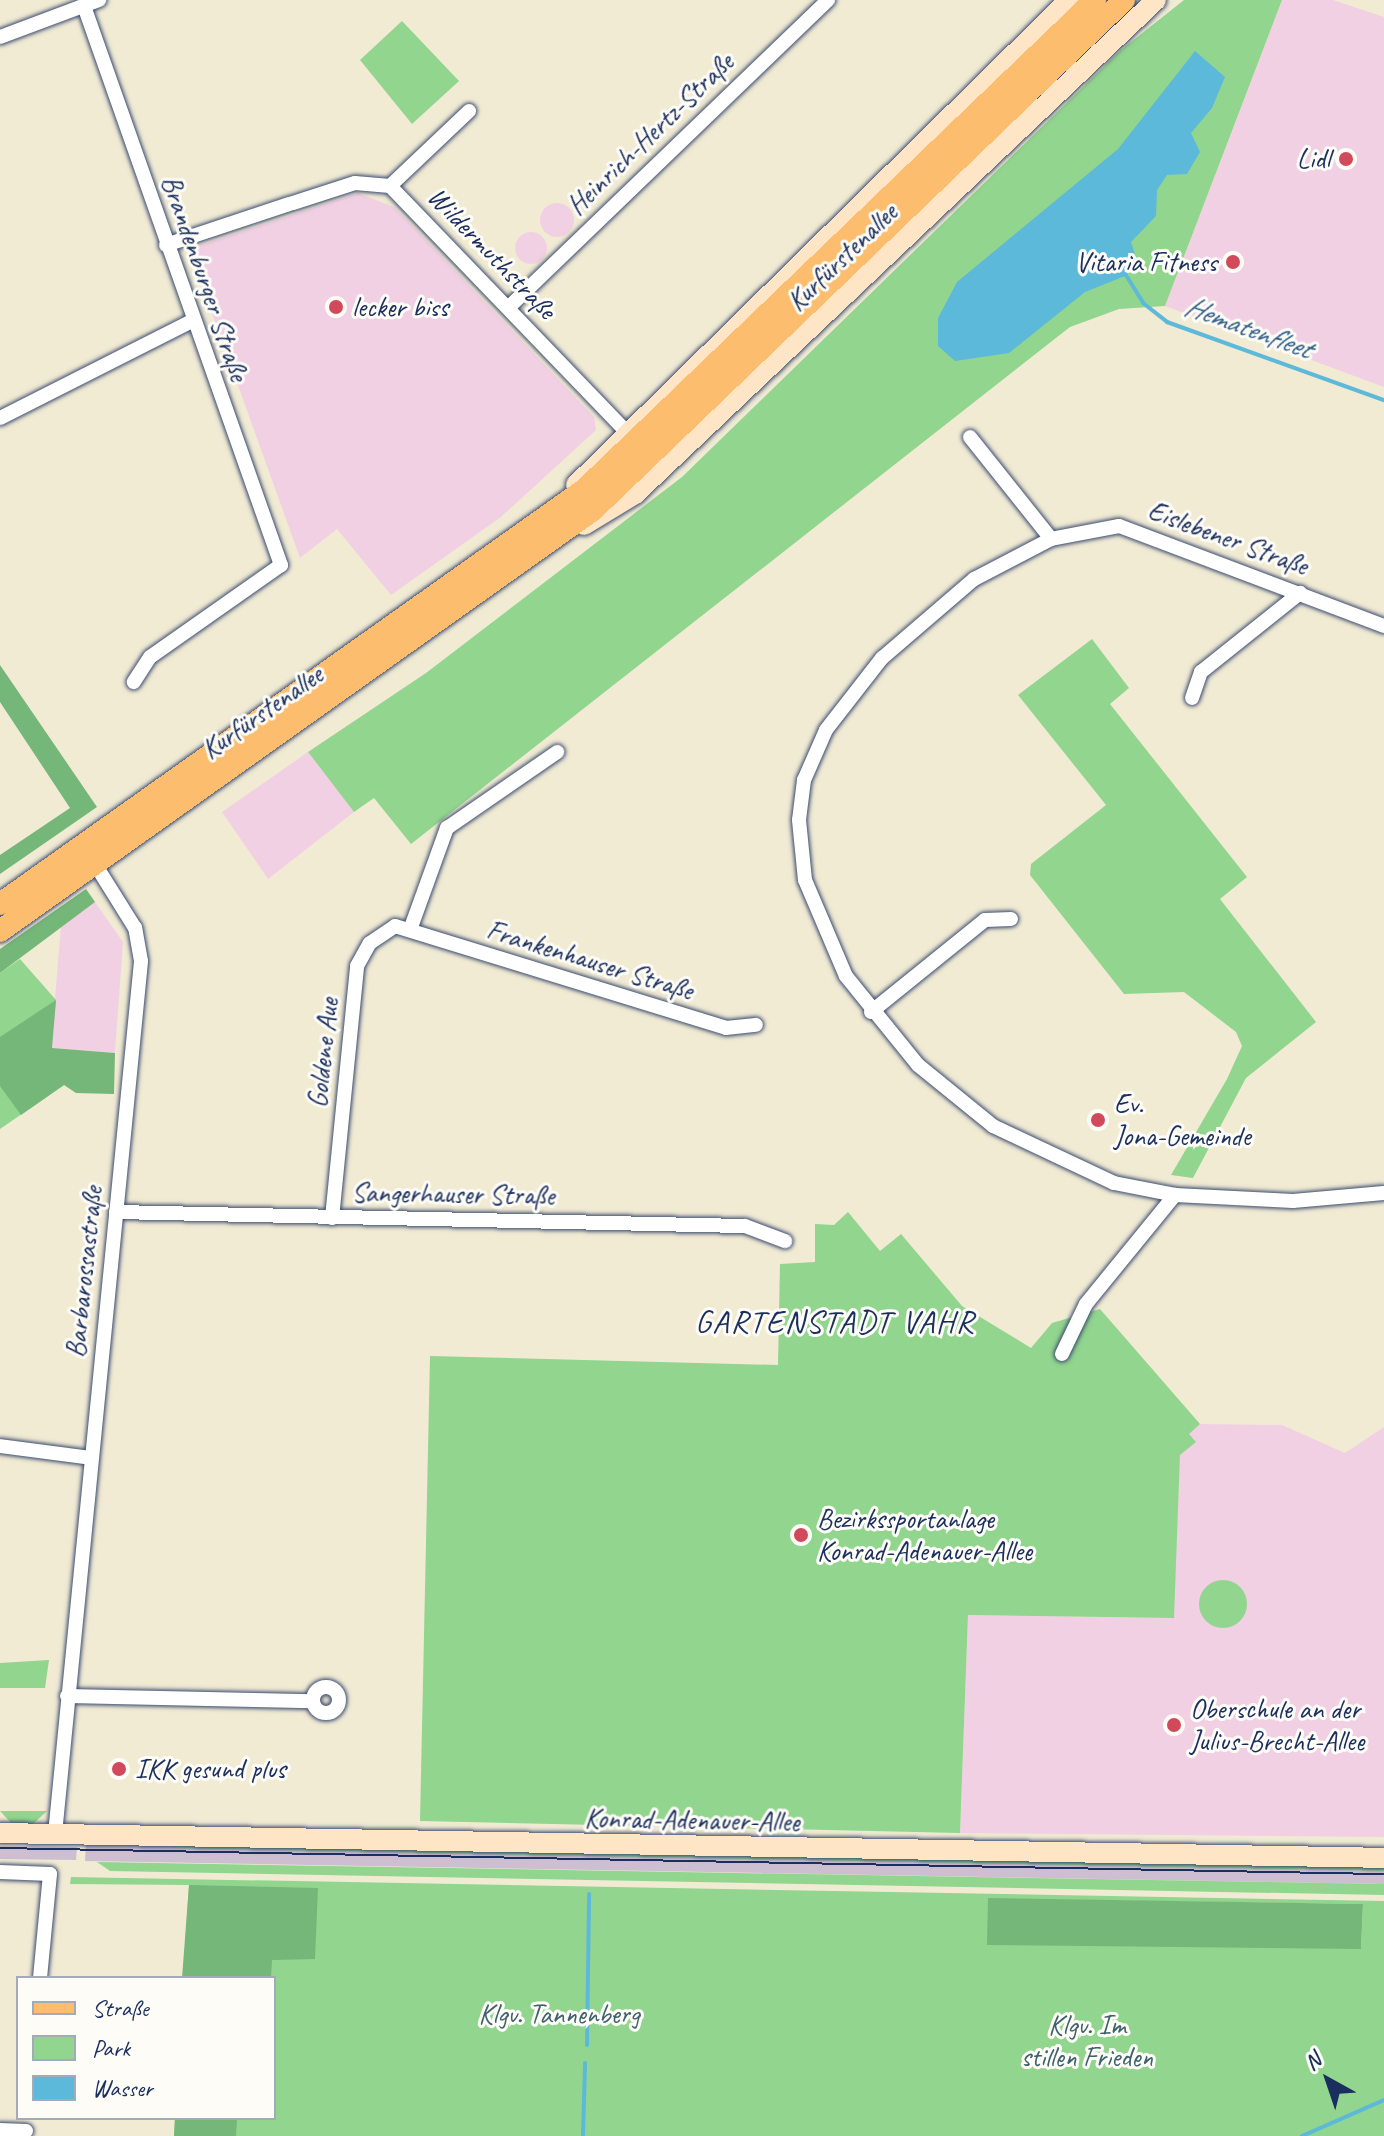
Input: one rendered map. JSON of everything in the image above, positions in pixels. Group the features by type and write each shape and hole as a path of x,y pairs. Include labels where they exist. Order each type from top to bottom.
{"main road":[{"name":"Kurfürstenallee","path":"548,516 625,430 1069,0"},
{"name":"Kurfürstenallee","path":"556,540 935,168 1095,0"},
{"name":"Kurfürstenallee","path":"0,904 548,516 652,429 935,168 1124,0"},
{"name":"Kurfürstenallee","path":"0,931 556,540 635,494 1156,0"},
{"name":"Konrad-Adenauer-Allee","path":"0,1833 1384,1858"}],"street":[{"name":"Heinrich-Hertz-Straße","path":"509,307 828,0"},
{"path":"0,37 92,3"},
{"name":"Brandenburger Straße","path":"92,3 190,322 281,565 150,657 134,682"},
{"path":"390,186 469,111"},
{"name":"Wildermuthstraße","path":"166,245 355,183 390,186 625,430"},
{"path":"0,418 190,322"},
{"path":"970,437 1051,539"},
{"name":"Eislebener Straße","path":"1384,626 1119,526 1051,539 974,579 902,636 811,759 799,820 805,880 838,960 871,1012 946,1092 1000,1130 1114,1183 1175,1195 1293,1201 1384,1193"},
{"path":"1192,698 1201,672 1300,593"},
{"path":"410,930 447,828 557,752"},
{"name":"Barbarossastraße","path":"55,1834 141,961 135,928 95,864"},
{"path":"871,1012 985,920 1011,919"},
{"name":"Goldene Aue","path":"332,1218 357,966 382,934 395,926 410,930"},
{"name":"Frankenhauser Straße","path":"410,930 726,1028 756,1025"},
{"path":"1062,1354 1086,1304 1175,1195"},
{"name":"Sangerhauser Straße","path":"116,1212 745,1226 785,1241"},
{"path":"0,1446 91,1458"},
{"path":"67,1696 313,1701"},
{"path":"0,1872 50,1874 40,1976"},
{"path":"0,2130 26,2128"}],"shaded area":[{"path":"1282,0 1333,0 1384,17 1384,387 1165,306"},
{"path":"358,193 394,207 594,417 596,430 501,517 391,595 337,529 300,558 189,249"},
{"path":"557,203 569,208 574,220 569,232 557,237 545,232 540,220 545,208"},
{"path":"531,232 543,236 547,248 543,260 531,264 519,260 515,248 519,236"},
{"path":"308,752 354,812 268,879 222,812"},
{"path":"95,902 123,942 115,1053 51,1048 61,925"},
{"name":"Oberschule an der Julius-Brecht-Allee","path":"1200,1424 1282,1425 1345,1453 1384,1427 1384,1837 960,1833 968,1615 1173,1618 1180,1454 1195,1442 1188,1434"},
{"path":"86,1843 1384,1871 1384,1884 85,1861"},
{"path":"0,1846 77,1847 76,1860 0,1859"}],"green space":[{"path":"1184,0 1282,0 1165,306 1119,309 1070,327 411,844 374,798 354,812 308,752 426,673 682,477 1121,50"},
{"path":"402,21 459,81 412,124 360,60"},
{"path":"1092,639 1129,688 1110,704 1247,877 1220,899 1316,1022 1246,1078 1193,1178 1171,1175 1227,1079 1242,1046 1236,1032 1184,992 1124,994 1030,875 1031,864 1106,805 1018,695"},
{"path":"0,665 97,807 0,874 0,855 70,808 0,702"},
{"path":"86,889 95,902 0,973 0,949"},
{"path":"20,959 56,1000 51,1048 64,1085 0,1129 0,973"},
{"path":"56,1000 52,1048 115,1053 114,1094 76,1093 64,1085 21,1115 0,1086 0,1037"},
{"name":"Bezirkssportanlage Konrad-Adenauer-Allee","path":"848,1212 880,1251 901,1234 962,1306 1031,1348 1052,1323 1100,1309 1200,1424 1189,1434 1196,1442 1180,1455 1174,1618 968,1615 960,1833 420,1821 430,1356 778,1365 780,1264 815,1262 815,1224 834,1225"},
{"path":"1223,1580 1240,1587 1247,1604 1240,1621 1223,1628 1206,1621 1199,1604 1206,1587"},
{"path":"49,1660 45,1688 0,1688 0,1663"},
{"path":"0,1811 47,1811 32,1825 13,1825"},
{"path":"171,1845 1384,1867 1384,1871 171,1848"},
{"path":"97,1862 1384,1884 1384,1895 110,1871"},
{"name":"Klgv. Tannenberg","path":"71,1877 1384,1901 1384,2136 174,2136 175,2120 276,2120 276,1976 183,1976 189,1885 70,1884","holes":["988,1899 1363,1904 1361,1949"]},
{"path":"189,1885 318,1888 315,1959 272,1960 271,1976 182,1976"},
{"path":"988,1898 1363,1904 1361,1949 987,1945"},
{"path":"175,2120 237,2120 236,2136 174,2136"}],"water":[{"path":"1195,51 1225,77 1212,108 1191,133 1200,152 1187,174 1167,175 1157,190 1156,216 1131,242 1135,254 1125,276 1085,292 1009,353 955,361 938,346 938,318 957,282 1118,149"}],"waterway":[{"name":"Hematenfleet","path":"1124,272 1143,303 1167,322 1384,400"},
{"path":"587,2045 589,1894"},
{"path":"583,2136 585,2063"},
{"path":"1302,2136 1384,2100"}],"tram line":[{"path":"0,1848 1384,1874"}],"place":[{"name":"Lidl","path":"1346,159"},
{"name":"Vitaria Fitness","path":"1233,262"},
{"name":"lecker biss","path":"336,307"},
{"name":"Ev. Jona-Gemeinde","path":"1098,1120"},
{"name":"Bezirkssportanlage Konrad-Adenauer-Allee","path":"801,1535"},
{"name":"Oberschule an der Julius-Brecht-Allee","path":"1174,1725"},
{"name":"IKK gesund plus","path":"119,1769"}],"district":[{"name":"GARTENSTADT VAHR","path":"835,1322"}],"park label":[{"name":"Klgv. Im stillen Frieden","path":"1087,2041"}]}
